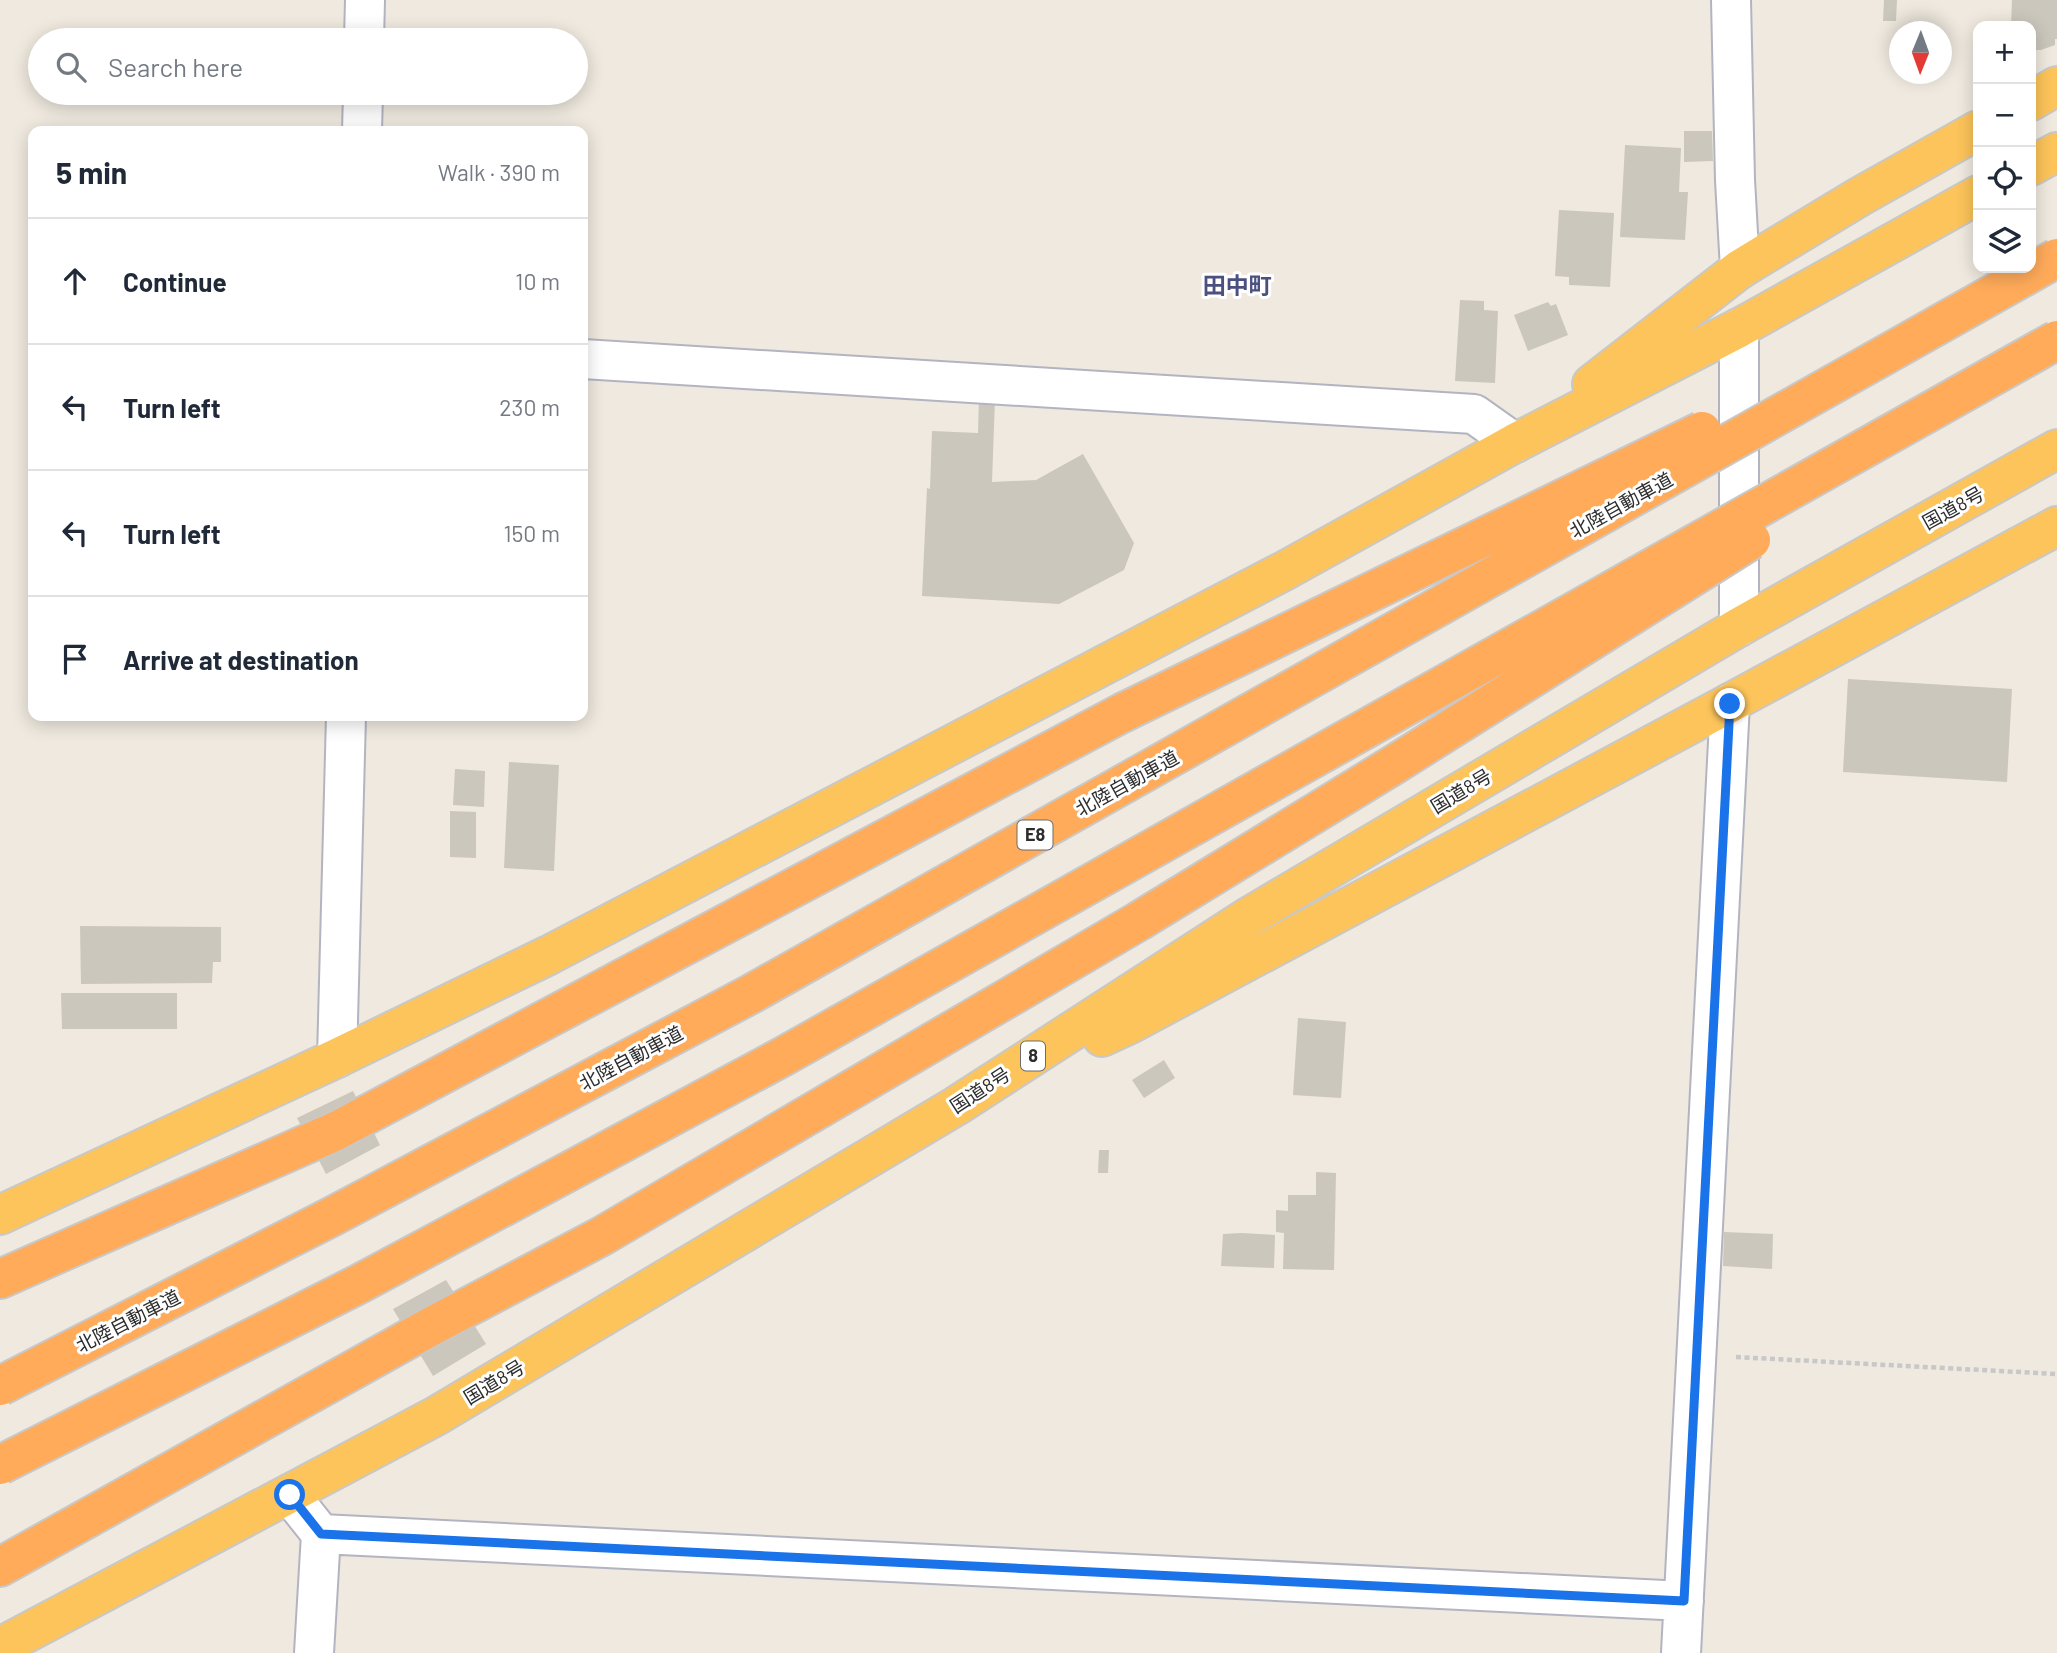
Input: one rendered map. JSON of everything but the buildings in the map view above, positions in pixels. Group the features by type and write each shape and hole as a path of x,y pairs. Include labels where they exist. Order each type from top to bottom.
{"highway":[{"path":"2036,98 2057,86"},
{"path":"1515,443 1740,269 1859,197 1973,133"},
{"path":"2036,163 2057,152"},
{"path":"0,1215 337,1058 549,955 1284,571 1515,443 1739,328 1973,198"},
{"path":"2036,249 2057,238"},
{"name":"北陸自動車道","path":"0,1386 333,1216 751,994 2057,258"},
{"path":"0,1279 336,1131 1122,713 1684,440 1992,273"},
{"path":"0,1567 430,1326 602,1236 1139,921 1649,606 2057,343"},
{"path":"0,1465 359,1284 783,1056 2057,343"},
{"name":"国道8号","path":"0,1647 436,1416 956,1106 1250,916 1739,627 2057,450"},
{"path":"956,1106 1130,1024 2057,526"}],"street":[{"path":"364,28 365,0"},
{"path":"1731,0 1740,269"},
{"path":"362,126 363,105"},
{"path":"1739,328 1739,627"},
{"path":"588,359 1474,414 1515,443"},
{"path":"1681,1653 1730,704"},
{"path":"337,1058 346,721"},
{"path":"290,1495 321,1534 314,1653"},
{"path":"321,1534 1684,1601"}],"path":[{"path":"1697,1355 2057,1374"}],"district":[{"name":"田中町","path":"1237,286"}],"route":[{"path":"290,1495 321,1534 1684,1601 1730,704"}]}
